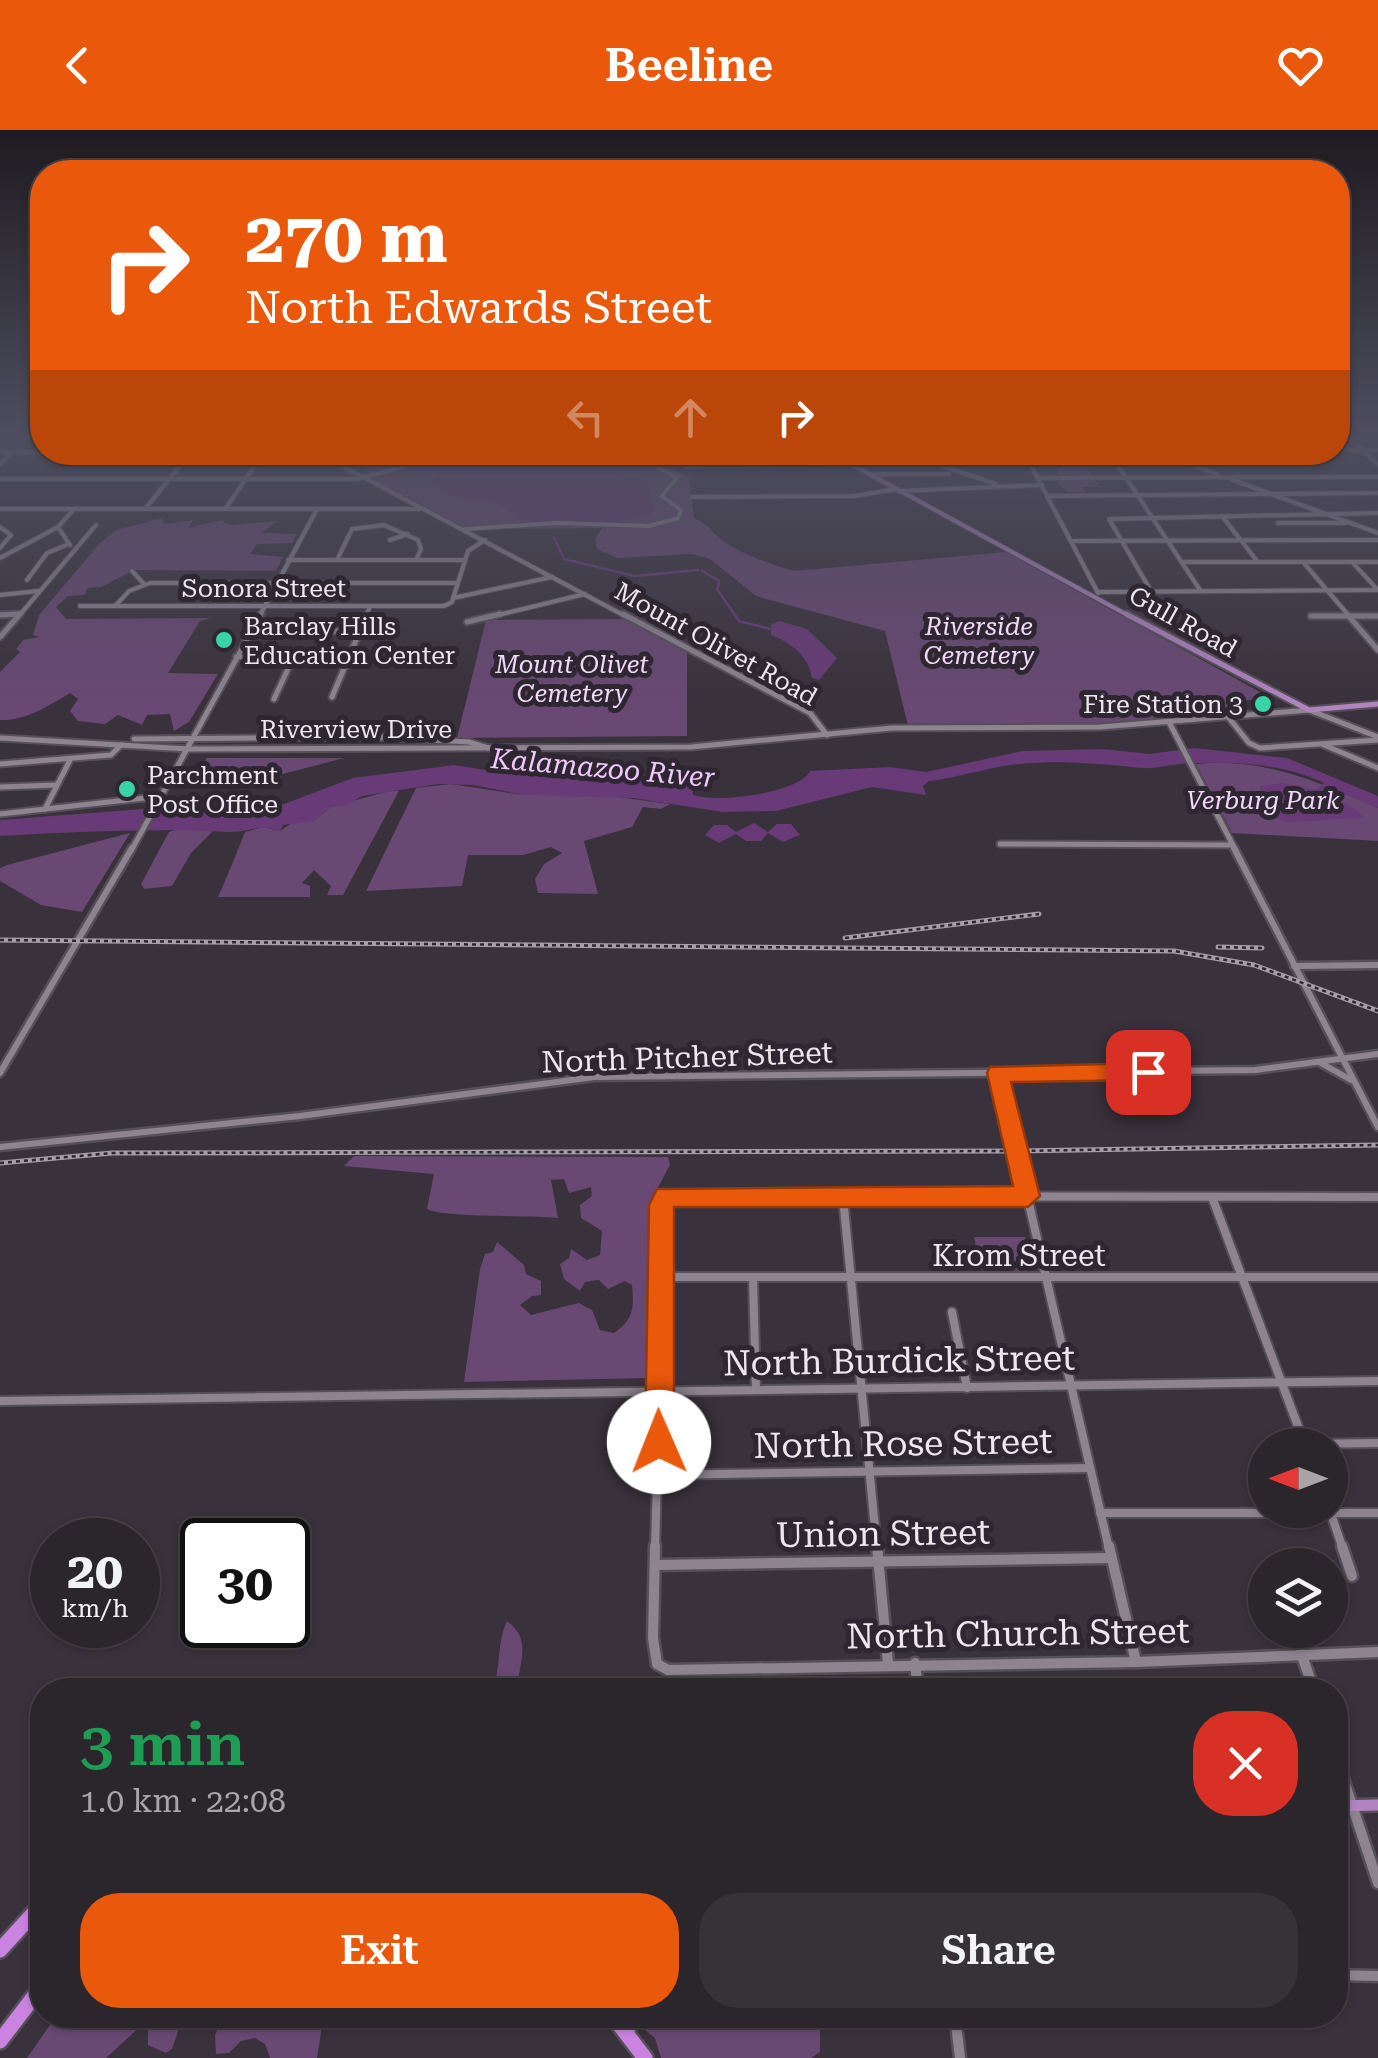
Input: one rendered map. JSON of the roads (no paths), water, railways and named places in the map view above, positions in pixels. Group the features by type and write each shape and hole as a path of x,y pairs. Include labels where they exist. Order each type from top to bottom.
{"highway":[{"path":"0,1950 30,1917"},
{"path":"0,2041 30,2002"},
{"path":"623,2028 644,2058"}],"main road":[{"name":"Gull Road","path":"962,525 1272,694 1309,710"},
{"path":"1272,694 1287,706 1281,713"},
{"name":"Riverview Drive","path":"1309,710 1378,704"},
{"path":"1348,1806 1378,1805"}],"street":[{"path":"0,637 95,525"},
{"path":"0,1074 163,796 308,525"},
{"path":"337,560 358,526 384,525 420,542 416,560"},
{"name":"Mount Olivet Road","path":"456,525 810,712 827,734"},
{"path":"464,529 526,525"},
{"path":"618,525 654,525"},
{"path":"1063,525 1100,592"},
{"path":"1112,525 1151,591"},
{"path":"1157,525 1201,591"},
{"path":"1229,525 1258,562"},
{"path":"1308,525 1322,540"},
{"path":"0,527 11,535 0,548"},
{"path":"0,558 35,544 58,527 75,549"},
{"path":"390,540 408,534"},
{"path":"485,540 472,547 464,560 454,598 553,576"},
{"path":"1072,541 1378,540"},
{"path":"27,580 47,553 69,544"},
{"path":"288,560 464,560"},
{"path":"1182,562 1378,562"},
{"path":"1303,562 1378,650"},
{"path":"1352,562 1378,590"},
{"path":"132,572 144,584"},
{"path":"115,606 125,594 144,584 457,583"},
{"path":"1092,596 1100,592 1378,590"},
{"path":"0,595 38,592"},
{"path":"466,622 586,594"},
{"name":"Sonora Street","path":"80,606 448,605 454,598"},
{"path":"332,697 370,606"},
{"path":"0,615 19,614"},
{"path":"1311,616 1378,616"},
{"path":"249,631 359,631"},
{"path":"274,699 294,656"},
{"path":"234,657 350,656"},
{"path":"1309,710 1378,738"},
{"name":"Riverview Drive","path":"0,738 188,750 701,746 891,730 1074,728 1309,710"},
{"path":"1228,718 1254,746 1378,738"},
{"path":"1169,722 1378,1126"},
{"path":"134,739 468,741 489,748"},
{"path":"1323,744 1378,768"},
{"path":"0,764 111,755 122,745"},
{"path":"45,809 71,758"},
{"path":"0,787 57,785"},
{"path":"0,814 163,796"},
{"path":"1000,844 1232,845"},
{"path":"1293,966 1378,965"},
{"path":"1339,1054 1378,1054"},
{"name":"North Pitcher Street","path":"0,1147 282,1118 594,1077 1254,1070 1318,1062 1339,1054"},
{"path":"1318,1062 1344,1074 1358,1087"},
{"path":"998,1073 1136,1662"},
{"path":"1364,1099 1378,1099"},
{"path":"656,1565 666,1196 1378,1197"},
{"path":"844,1197 888,1663"},
{"path":"1212,1197 1299,1428"},
{"name":"Krom Street","path":"661,1277 1378,1277"},
{"path":"753,1277 756,1390"},
{"path":"952,1312 967,1388"},
{"name":"North Burdick Street","path":"0,1401 1378,1381"},
{"path":"1348,1444 1378,1443"},
{"name":"North Rose Street","path":"658,1475 1090,1468"},
{"path":"1100,1513 1248,1512"},
{"path":"1348,1512 1378,1513"},
{"path":"1336,1528 1352,1576"},
{"name":"Union Street","path":"656,1565 1111,1558"},
{"name":"North Church Street","path":"656,1565 654,1649 659,1668 1136,1662 1378,1652"},
{"path":"1301,1653 1310,1678"},
{"path":"915,1663 917,1678"},
{"path":"1348,1794 1378,1883"},
{"path":"1348,1976 1378,1976"},
{"path":"629,2058 630,2028"},
{"path":"957,2028 960,2058"}],"waterway":[{"path":"554,538 564,559 635,576 698,570"},
{"path":"702,571 719,581 718,587"},
{"path":"717,589 739,621 770,629"}],"railway":[{"path":"845,938 1039,914"},
{"path":"0,940 1174,951 1254,965 1378,1011"},
{"path":"1218,947 1262,948"},
{"path":"0,1163 112,1153 1017,1151 1378,1145"}],"place":[{"name":"Barclay Hills Education Center","path":"224,640"},
{"name":"Fire Station 3","path":"1263,704"},
{"name":"Parchment Post Office","path":"127,789"}],"park label":[{"name":"Riverside Cemetery","path":"979,640"},
{"name":"Mount Olivet Cemetery","path":"572,678"},
{"name":"Verburg Park","path":"1263,800"}],"water label":[{"name":"Kalamazoo River","path":"603,768"}]}
